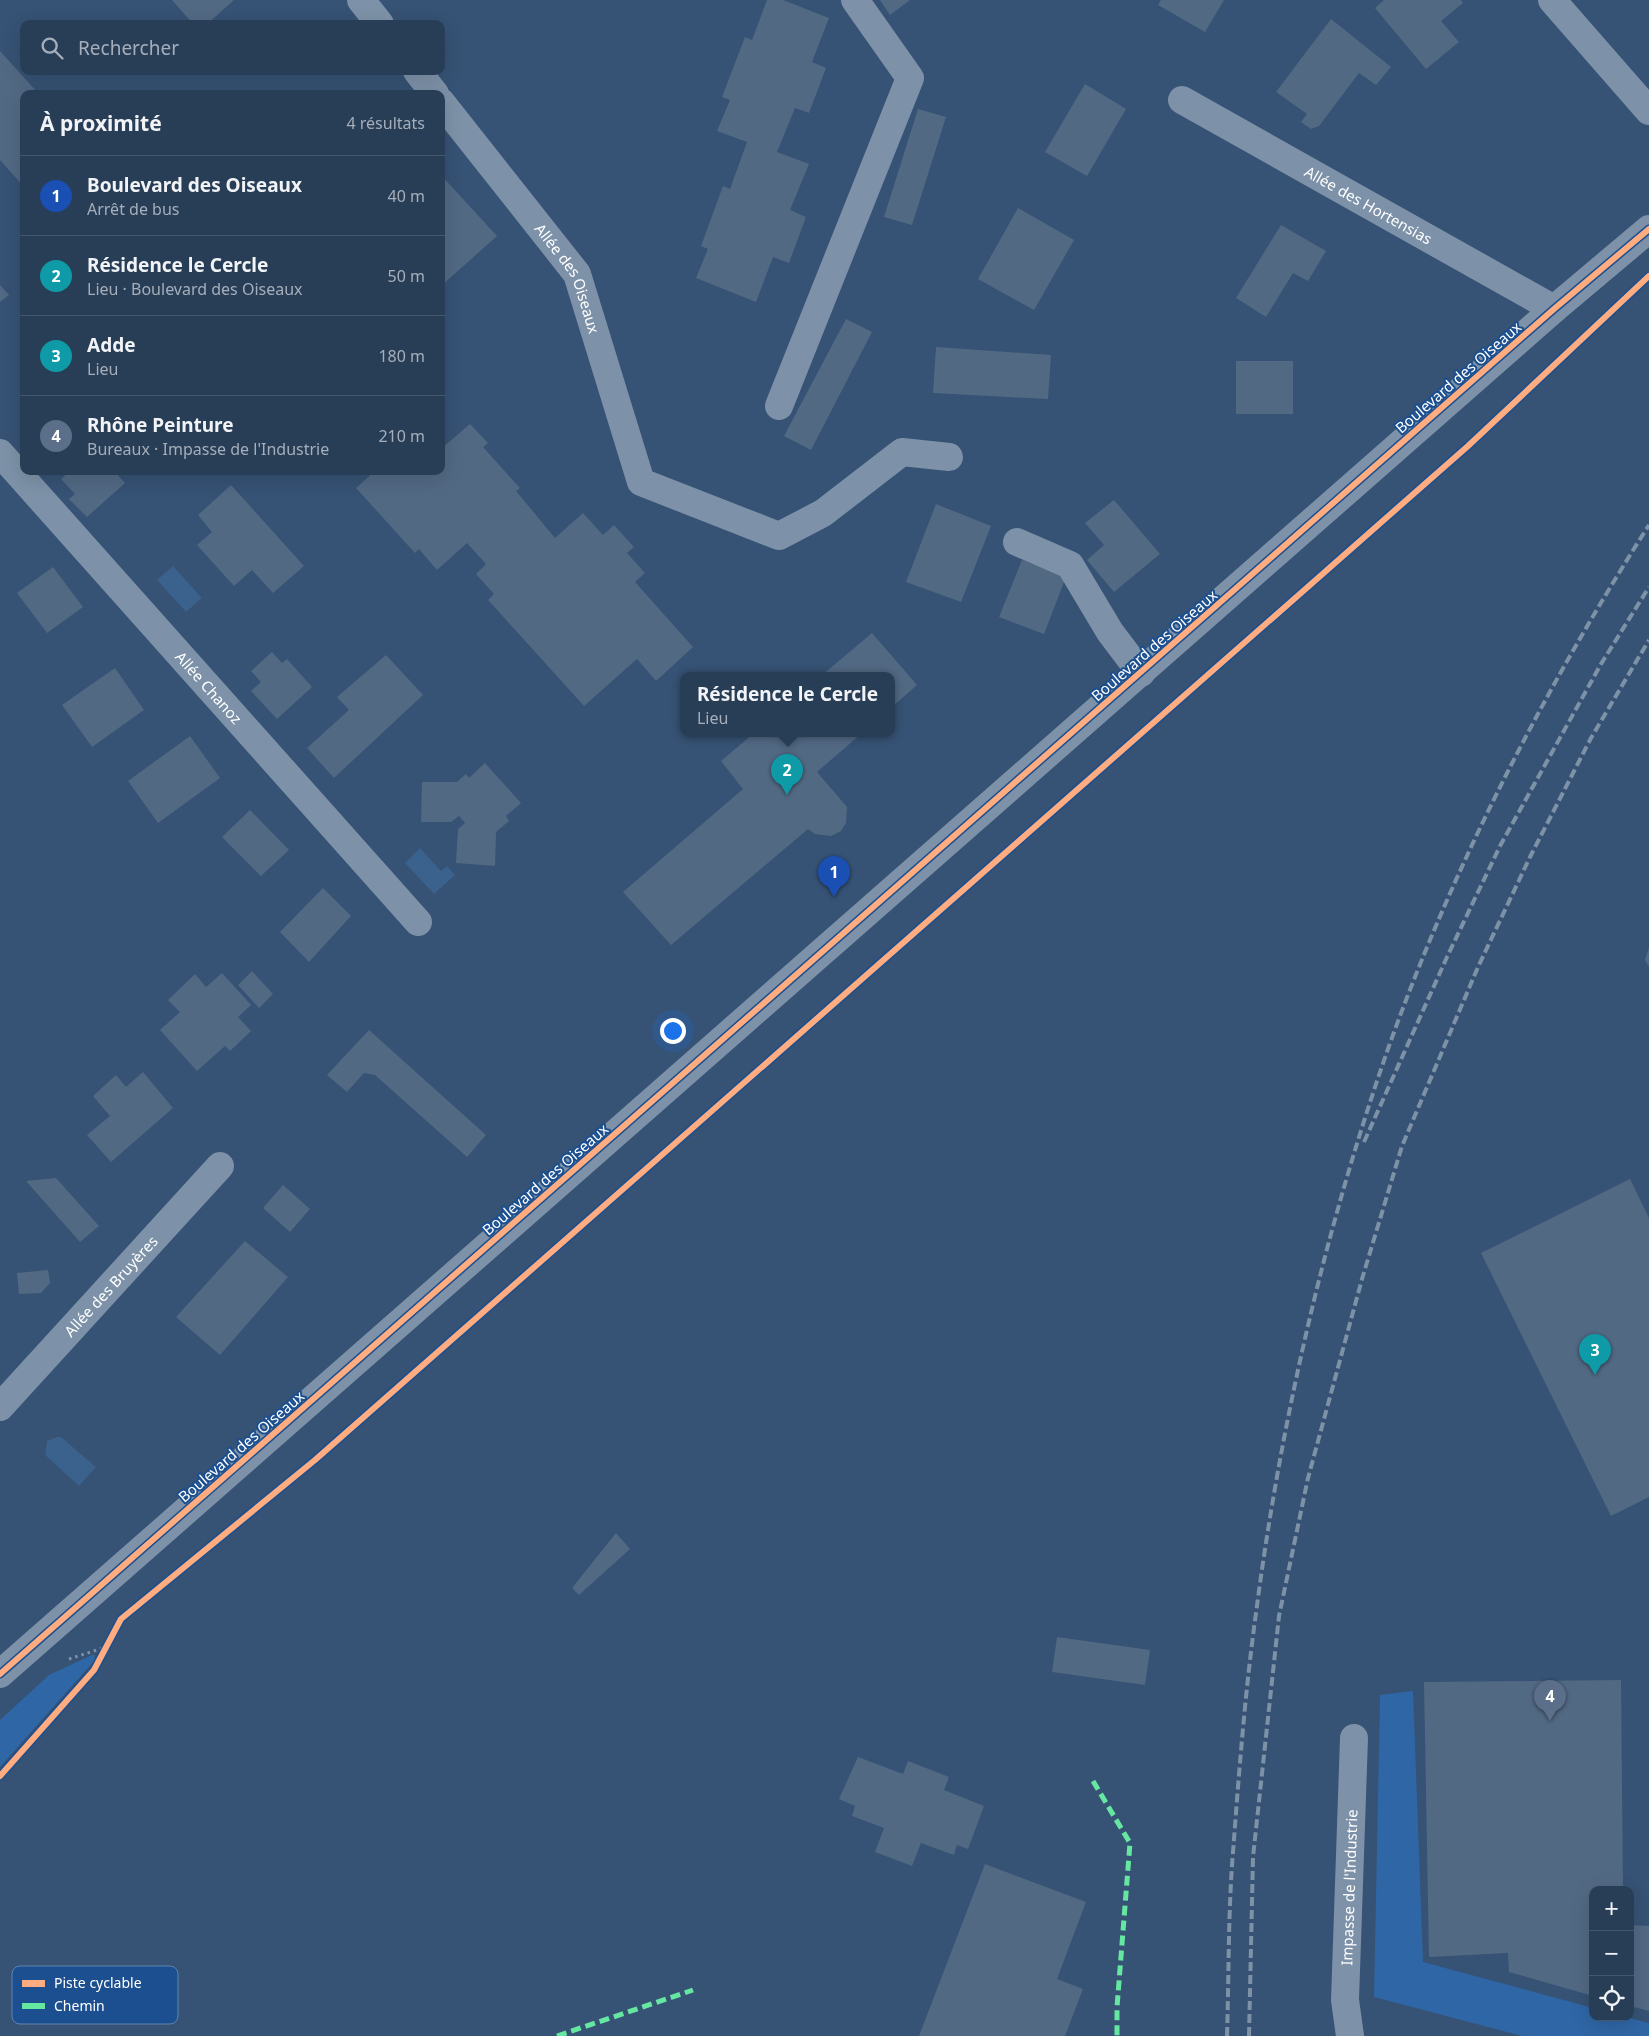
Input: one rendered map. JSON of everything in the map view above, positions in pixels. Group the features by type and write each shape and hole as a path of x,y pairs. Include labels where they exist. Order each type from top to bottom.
{"street":[{"path":"361,0 377,20"},
{"path":"779,406 910,78 855,0"},
{"path":"1552,0 1649,111"},
{"path":"420,75 432,90"},
{"name":"Allée des Hortensias","path":"1182,100 1554,309"},
{"name":"Allée des Oiseaux","path":"445,107 577,274 641,482 780,536 823,513 902,452 949,457"},
{"name":"Boulevard des Oiseaux","path":"0,1674 1554,309 1649,229"},
{"name":"Allée Chanoz","path":"0,453 418,922"},
{"path":"1017,542 1070,565 1110,632 1141,673"},
{"name":"Allée des Bruyères","path":"0,1407 220,1166"},
{"name":"Impasse de l'Industrie","path":"1350,2036 1345,2000 1354,1738"}],"shaded area":[{"path":"173,566 202,598 186,612 157,580"},
{"path":"420,848 441,871 447,866 455,875 434,894 405,863"},
{"path":"61,1437 96,1467 79,1486 45,1455 47,1441"},
{"path":"94,1654 95,1660 0,1767 0,1720 49,1675"},
{"path":"1413,1691 1423,1962 1589,2007 1589,2021 1634,2021 1634,2019 1649,2023 1649,2036 1522,2036 1374,1997 1380,1695"}],"building":[{"path":"172,0 234,0 212,20 190,20"},
{"path":"767,0 783,0 829,18 812,62 826,68 809,113 795,108 777,152 809,164 790,210 806,217 789,263 773,257 756,302 696,278 708,249 701,246 723,186 730,189 747,142 717,131 730,100 722,97 745,37 752,40"},
{"path":"880,0 910,0 890,15"},
{"path":"1161,0 1224,0 1205,32 1158,5"},
{"path":"1384,0 1461,0 1463,3 1441,21 1459,42 1426,69 1375,8"},
{"path":"1331,19 1391,67 1376,85 1359,73 1319,126 1311,129 1301,122 1307,114 1276,92"},
{"path":"0,51 35,90 20,90 20,182 0,160"},
{"path":"1085,84 1126,109 1087,176 1045,152"},
{"path":"918,109 946,117 912,225 884,217"},
{"path":"445,179 497,236 445,282"},
{"path":"1018,208 1074,240 1034,310 978,279"},
{"path":"1281,225 1326,251 1308,281 1293,273 1266,317 1236,298"},
{"path":"0,285 9,295 0,302"},
{"path":"846,319 872,332 811,450 784,436"},
{"path":"936,347 1051,355 1048,399 933,393"},
{"path":"1236,361 1293,361 1293,414 1236,414"},
{"path":"470,424 488,443 483,447 520,488 516,491 555,538 583,513 603,535 614,525 634,547 627,553 645,573 635,582 693,647 656,681 637,659 584,706 488,600 494,594 476,574 486,564 467,543 437,570 419,549 415,553 356,488 371,475 445,475 445,445"},
{"path":"66,475 118,475 125,483 87,517 69,499 75,494 61,479"},
{"path":"231,485 304,566 273,593 252,570 234,586 197,545 212,532 198,515"},
{"path":"1114,500 1160,554 1114,592 1087,560 1104,545 1085,523"},
{"path":"936,504 991,526 961,602 906,582"},
{"path":"1022,560 1066,577 1044,634 999,617"},
{"path":"53,567 83,607 47,633 17,593"},
{"path":"872,633 917,685 895,704 895,672 826,672"},
{"path":"272,652 282,663 287,659 312,687 277,719 251,691 261,682 251,671"},
{"path":"386,655 423,695 334,778 307,748 349,710 337,697"},
{"path":"115,668 144,710 92,747 62,705"},
{"path":"190,736 220,778 158,823 128,781"},
{"path":"749,737 858,737 817,772 847,807 846,823 841,831 831,836 815,834 808,829 671,945 623,892 743,789 721,761"},
{"path":"485,763 521,803 506,816 509,821 496,832 495,866 456,863 458,829 465,823 459,816 451,822 421,822 422,782 457,782 466,774 469,778"},
{"path":"250,810 289,850 261,876 222,837"},
{"path":"323,888 351,916 309,962 280,932"},
{"path":"1649,947 1649,967 1645,960"},
{"path":"252,971 273,994 259,1008 238,985"},
{"path":"222,973 251,1005 238,1017 251,1031 230,1051 225,1046 197,1071 160,1030 180,1012 168,1000 195,974 206,987"},
{"path":"369,1030 486,1135 467,1157 375,1075 364,1073 347,1092 327,1075"},
{"path":"143,1072 173,1108 111,1162 87,1135 110,1116 93,1096 116,1075 126,1087"},
{"path":"56,1178 99,1226 80,1242 26,1181"},
{"path":"1630,1179 1649,1218 1649,1497 1611,1516 1481,1253"},
{"path":"283,1185 310,1209 290,1232 263,1208"},
{"path":"245,1241 288,1277 220,1355 176,1317"},
{"path":"48,1270 50,1283 41,1293 19,1294 17,1273"},
{"path":"616,1533 630,1549 579,1595 572,1588"},
{"path":"1057,1637 1150,1650 1145,1685 1052,1672"},
{"path":"1621,1680 1623,1886 1589,1886 1589,1995 1509,1972 1508,1953 1429,1957 1424,1682"},
{"path":"858,1757 903,1774 908,1761 949,1777 944,1790 984,1806 968,1849 957,1845 954,1855 921,1843 912,1866 875,1852 884,1828 852,1816 855,1806 839,1799"},
{"path":"985,1864 1086,1902 1057,1979 1083,1989 1065,2036 919,2036"},
{"path":"1634,1925 1649,1926 1649,2011 1634,2007"}],"railway":[{"path":"1227,2036 1231,1875 1243,1732 1256,1613 1278,1469 1292,1397 1325,1255 1366,1115 1389,1046 1442,911 1472,844 1538,713 1649,525"},
{"path":"1364,1142 1447,957 1500,846 1601,664 1649,587"},
{"path":"1249,2036 1253,1857 1279,1616 1308,1478 1362,1279 1402,1146 1478,967 1530,857 1591,738 1649,640"}],"marked path":[{"path":"1093,1781 1130,1843 1117,2007 1117,2036"},
{"path":"557,2036 693,1990"}],"cycle path":[{"path":"0,1674 1554,309 1649,229"},
{"path":"0,1776 94,1670 121,1619 315,1460 1468,446 1649,276"}],"place":[{"name":"Résidence le Cercle","path":"787,795"},
{"name":"Boulevard des Oiseaux","path":"834,897"},
{"name":"Adde","path":"1595,1375"},
{"name":"Rhône Peinture","path":"1550,1721"}]}
